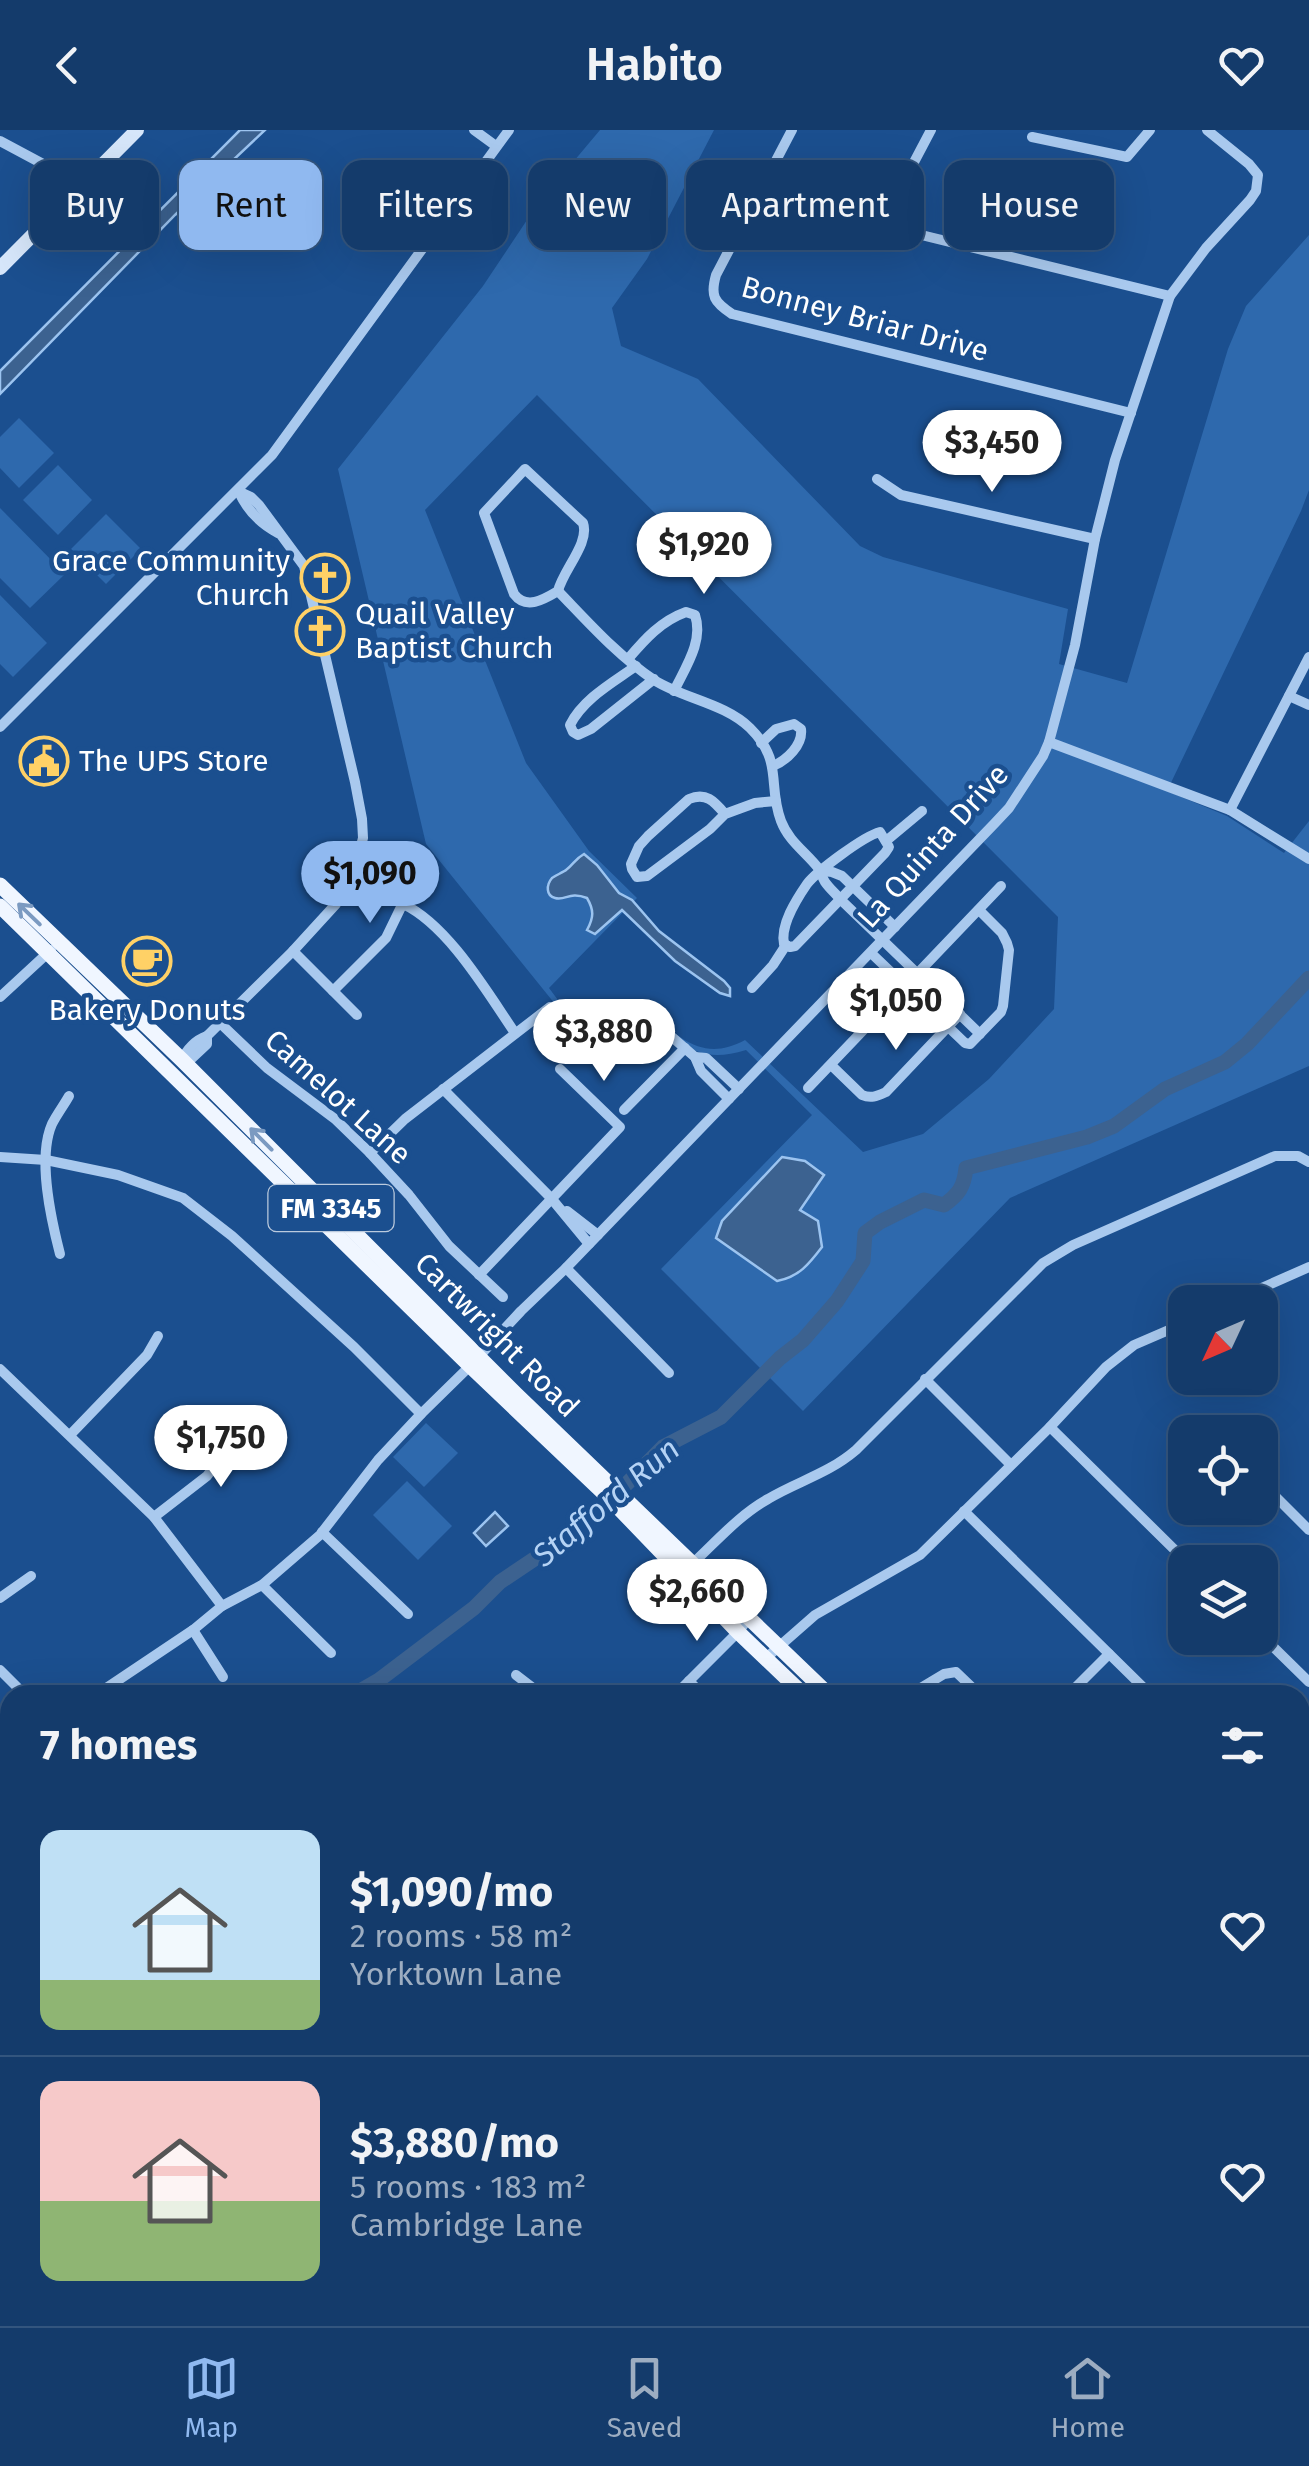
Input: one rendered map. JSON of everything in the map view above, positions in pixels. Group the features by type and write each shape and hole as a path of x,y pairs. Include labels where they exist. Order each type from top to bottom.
{"main road":[{"name":"Cartwright Road","path":"0,885 53,948"},
{"name":"Cartwright Road","path":"0,906 53,948 644,1526 749,1618 797,1685"},
{"name":"Cartwright Road","path":"688,1568 738,1632 816,1685"}],"street":[{"path":"108,160 137,130"},
{"path":"474,130 496,146"},
{"path":"0,726 272,455 509,130"},
{"name":"Bonney Briar Drive","path":"792,130 716,275 712,290 718,305 732,314 1131,413"},
{"path":"931,130 892,204 893,224 902,230 1170,296"},
{"path":"1032,137 1127,157 1150,130"},
{"name":"La Quinta Drive","path":"110,1685 222,1606 262,1585 322,1532 378,1460 421,1414 1009,808 1049,742 1075,645 1114,460 1170,296 1206,248 1250,200 1259,183 1249,164 1207,130"},
{"path":"0,142 35,160"},
{"path":"0,268 30,239"},
{"path":"525,469 586,531 558,591 536,602 519,601 484,514 525,469"},
{"path":"876,479 900,494 1096,540"},
{"path":"177,1066 184,1052 208,1036 336,904 359,859 362,838 362,819 304,566 283,536 259,520 238,491"},
{"path":"558,591 654,680 718,708 752,730 773,766 776,801 793,842 822,871 825,882 840,900 980,1034"},
{"path":"654,680 591,729 578,735 573,732 571,721 585,704 632,663 662,624 686,612 695,615 698,630 674,692"},
{"path":"1230,810 1309,657"},
{"path":"1290,696 1309,705"},
{"path":"761,742 782,726 794,724 801,729 796,747 773,766"},
{"path":"1049,742 1230,810 1309,859"},
{"path":"725,814 708,797 689,799 640,846 631,864 634,873 647,876 725,814 755,802 776,801"},
{"path":"886,841 922,811"},
{"path":"752,988 785,944 782,930 808,882 880,832 889,847 885,852 796,946 785,944"},
{"path":"334,991 386,938 420,870"},
{"path":"822,871 842,876 896,927"},
{"path":"808,1088 1001,886"},
{"path":"403,904 430,921 471,970 515,1033"},
{"path":"871,953 970,1044 1001,1012 1009,950 1002,933 979,910"},
{"path":"0,997 53,948"},
{"path":"293,951 357,1015"},
{"path":"626,1006 650,1018 695,1057 700,1071 729,1100"},
{"path":"370,1153 405,1119 550,1007"},
{"path":"830,1065 862,1096 877,1096 886,1092 960,1014"},
{"name":"Camelot Lane","path":"220,1023 267,1068 334,1119 370,1153 438,1235 502,1297"},
{"path":"624,1110 685,1048"},
{"path":"695,1057 706,1058 739,1090"},
{"path":"479,1275 620,1127 560,1069"},
{"path":"444,1089 594,1239"},
{"path":"60,1254 46,1160 50,1127 69,1096"},
{"path":"688,1568 739,1520 768,1499 839,1465 1043,1263 1072,1245 1275,1156 1298,1156 1308,1162"},
{"path":"0,1157 46,1160 118,1175 182,1198 232,1236 421,1414"},
{"path":"1268,1285 1309,1267"},
{"path":"566,1268 668,1373"},
{"path":"772,1652 814,1615 920,1555 1106,1367 1134,1346 1168,1331"},
{"path":"70,1435 147,1355 158,1336"},
{"path":"0,1369 154,1517 222,1606"},
{"path":"925,1379 1010,1464"},
{"path":"154,1517 207,1476 247,1423"},
{"path":"1050,1427 1171,1545"},
{"path":"1278,1499 1309,1530"},
{"path":"964,1511 1141,1685"},
{"path":"322,1532 408,1614"},
{"path":"0,1598 31,1576"},
{"path":"262,1585 331,1653"},
{"path":"684,1685 749,1618"},
{"path":"193,1630 224,1678"},
{"path":"1278,1652 1309,1682"},
{"path":"1078,1685 1109,1654"},
{"path":"926,1685 956,1672 970,1685"},
{"path":"516,1674 530,1685"},
{"path":"688,1681 692,1685"}],"shaded area":[{"path":"240,130 265,130 233,160 210,160"},
{"path":"600,130 714,130 698,160 686,160 686,184 666,222 666,160 575,160"},
{"path":"179,191 179,211 159,231 159,211"},
{"path":"528,218 528,250 652,250 612,308 621,346 698,379 860,546 883,557 1068,609 1059,664 1127,683 1228,349 1246,306 1309,235 1309,490 1167,791 1227,816 1284,853 1309,821 1309,1066 1010,1198 803,1411 661,1269 812,1115 746,1050 701,1053 678,1041 643,1012 612,1015 599,1030 555,1004 426,844 338,469 483,286","holes":["537,395 1058,917 1054,1009 989,1079 923,1134 863,1152 745,1040 729,1047 702,1047 679,1036 645,1007 609,1011 597,1023 558,1000 549,988 637,898 589,851 526,763 425,510"]},
{"path":"120,250 141,250 0,394 0,371"},
{"path":"19,418 54,453 19,488 0,468 0,437"},
{"path":"58,465 92,500 58,535 23,500"},
{"path":"0,508 65,574 30,608 0,578"},
{"path":"106,514 141,549 106,584 71,549"},
{"path":"0,595 47,643 13,677 0,664"},
{"path":"584,854 659,931 724,981 730,996 675,961 622,910 595,934 587,930 592,914 587,898 552,897 548,887 552,878"},
{"path":"782,1157 805,1161 824,1175 800,1210 818,1221 822,1247 797,1273 777,1281 716,1238 722,1221"},
{"path":"426,1423 458,1453 424,1487 393,1457"},
{"path":"407,1481 452,1526 418,1560 373,1515"},
{"path":"495,1512 508,1526 486,1546 474,1533"}],"waterway":[{"name":"Stafford Run","path":"370,1685 474,1608 500,1582 588,1523 663,1447 721,1417 803,1340 837,1301 863,1261 865,1233 924,1200 944,1205 960,1190 966,1168 1087,1137 1114,1126 1165,1089 1225,1062 1309,978"}],"place":[{"name":"Grace Community Church","path":"325,578"},
{"name":"Quail Valley Baptist Church","path":"320,631"},
{"name":"The UPS Store","path":"44,761"},
{"name":"Bakery Donuts","path":"147,961"}]}
